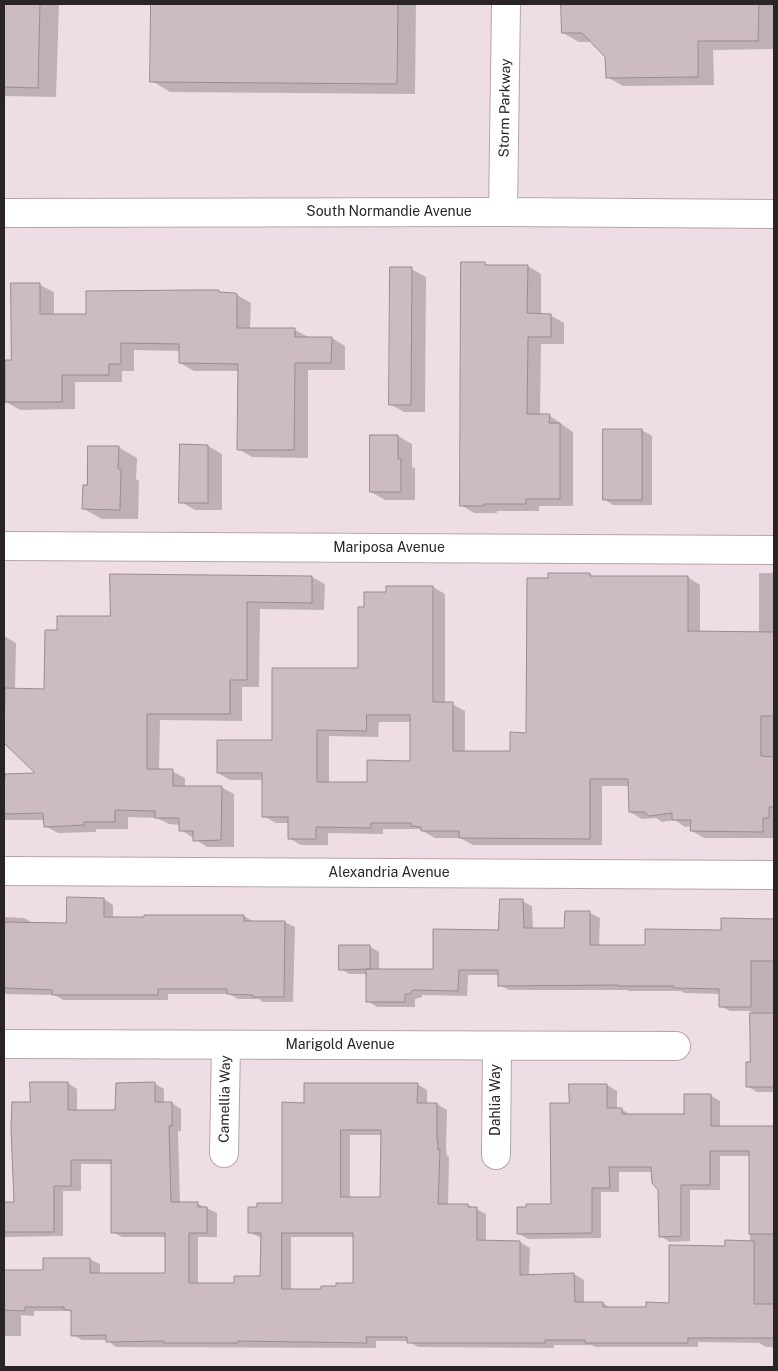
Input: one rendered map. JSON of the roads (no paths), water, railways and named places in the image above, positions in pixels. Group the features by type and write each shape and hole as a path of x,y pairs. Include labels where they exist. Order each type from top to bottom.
{"street":[{"name":"Storm Parkway","path":"503,212 506,4"},
{"name":"South Normandie Avenue","path":"4,213 503,212 774,214"},
{"name":"Mariposa Avenue","path":"4,546 774,550"},
{"name":"Alexandria Avenue","path":"4,871 774,875"},
{"name":"Marigold Avenue","path":"4,1044 676,1046"},
{"name":"Camellia Way","path":"224,1153 226,1045"},
{"name":"Dahlia Way","path":"496,1155 497,1046"}]}
